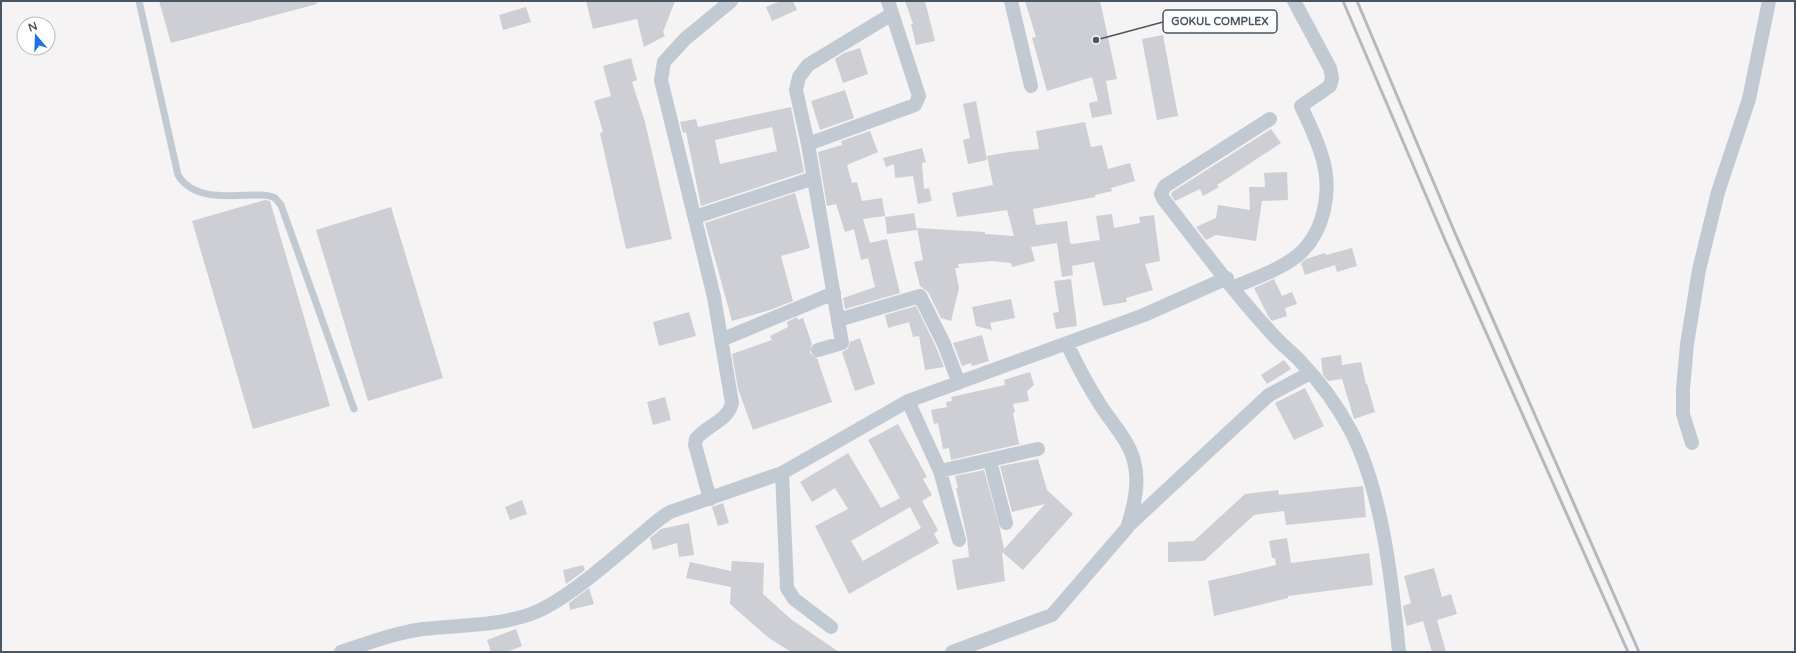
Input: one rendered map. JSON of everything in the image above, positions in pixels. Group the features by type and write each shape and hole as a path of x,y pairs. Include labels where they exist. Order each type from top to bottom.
{"street":[{"path":"710,499 696,445 699,435 726,416 732,403 714,297 661,80 664,62 680,45 731,1"},
{"path":"1011,1 1031,86"},
{"path":"341,652 392,635 507,620 532,614 554,602 610,561 659,518 670,512 782,473 908,401 1230,283 1282,266 1296,256 1312,239 1324,210 1326,182 1324,161 1317,140 1301,106 1330,86 1332,78 1330,68 1294,1"},
{"path":"1692,443 1683,414 1683,389 1687,344 1699,270 1718,192 1749,99 1769,1"},
{"path":"808,144 915,105 918,102 919,96 890,8 808,65 799,77 796,90 808,144 842,343 818,350"},
{"path":"1270,120 1162,189 1161,194 1164,200 1230,283 1275,337 1326,392 1350,430 1363,458 1382,530 1394,605 1399,652"},
{"path":"695,217 814,178"},
{"path":"721,340 834,293"},
{"path":"838,320 920,296 944,344 959,383"},
{"path":"1067,344 1088,384 1130,450 1134,463 1136,493 1133,510 1127,528"},
{"path":"952,652 1052,615 1127,528 1269,395 1310,373"},
{"path":"908,401 940,471 958,540"},
{"path":"940,471 1038,449"},
{"path":"990,461 1006,523"},
{"path":"782,473 787,588 794,599 831,627"}],"lane":[{"path":"139,1 178,175 184,184 196,191 221,196 264,195 274,197 281,205 354,409"}],"building":[{"path":"159,1 316,1 317,4 171,43"},
{"path":"586,1 675,1 663,32 665,36 644,47 637,19 593,29"},
{"path":"781,1 793,1 797,10 772,21 766,7"},
{"path":"905,1 925,1 935,41 916,45 911,24 913,24"},
{"path":"1025,1 1100,1 1117,79 1106,81 1112,114 1092,118 1089,103 1098,101 1092,77 1047,91 1032,38 1036,37"},
{"path":"526,7 531,22 503,30 499,15"},
{"path":"1163,35 1178,116 1157,120 1142,39"},
{"path":"860,48 868,74 843,83 835,59 844,53"},
{"path":"631,58 637,80 632,82 645,122 672,239 626,249 600,133 603,132 594,101 611,96 603,66"},
{"path":"845,90 854,118 820,130 811,101"},
{"path":"976,101 987,160 968,164 963,140 970,138 963,104"},
{"path":"791,107 804,172 701,206 686,132 683,133 680,122 696,119 698,127","holes":["772,127 777,151 720,164 715,140"]},
{"path":"1085,122 1091,147 1102,145 1108,169 1130,163 1135,181 1111,188 1112,191 1095,195 1095,197 1033,209 1036,225 1067,221 1070,243 1073,244 1100,240 1096,216 1112,214 1114,228 1140,223 1139,217 1154,215 1160,261 1145,264 1153,290 1126,298 1127,302 1103,306 1094,262 1072,266 1073,275 1062,277 1057,243 1031,247 1035,261 1012,267 1011,263 992,261 958,264 959,268 955,268 959,288 951,321 941,318 928,292 920,286 914,262 923,260 917,228 985,232 985,234 1014,236 1007,210 957,217 952,193 993,185 987,156 1039,149 1036,131"},
{"path":"1271,129 1281,143 1217,185 1219,187 1203,196 1200,189 1175,201 1171,195 1172,192"},
{"path":"870,131 878,152 847,165 852,183 857,182 862,201 882,198 885,216 863,219 870,243 887,239 900,293 845,309 843,298 875,287 868,258 861,260 854,229 845,232 836,204 827,206 818,152 842,145 841,141"},
{"path":"922,148 926,162 922,163 924,189 929,188 932,201 918,204 913,176 895,178 894,164 886,167 883,158"},
{"path":"1287,172 1288,200 1262,201 1256,241 1216,235 1206,240 1196,227 1216,218 1218,205 1250,210 1249,187 1265,187 1264,173"},
{"path":"795,193 810,248 781,256 793,301 770,310 732,321 705,223"},
{"path":"265,200 270,201 330,406 253,429 192,221"},
{"path":"391,207 443,378 368,401 316,230"},
{"path":"914,213 917,230 887,234 885,217"},
{"path":"1352,248 1357,266 1337,272 1335,265 1305,275 1301,263 1306,259 1325,253 1326,255"},
{"path":"1071,279 1077,326 1056,329 1053,313 1059,312 1054,281"},
{"path":"1274,279 1282,296 1292,292 1297,304 1285,308 1287,316 1272,321 1254,288"},
{"path":"1011,299 1015,318 990,323 992,330 976,326 972,307"},
{"path":"916,306 944,367 925,370 919,336 913,337 909,322 888,328 885,315"},
{"path":"689,312 696,336 659,346 653,322"},
{"path":"797,317 798,320 803,318 812,344 810,353 817,358 832,402 753,430 738,389 732,354 772,340 770,336 788,327 787,322"},
{"path":"982,335 989,361 972,366 971,363 962,366 953,343"},
{"path":"860,338 875,384 855,391 842,352 848,349 850,342"},
{"path":"1341,355 1342,365 1361,362 1375,412 1354,419 1342,379 1328,381 1323,375 1321,358"},
{"path":"1284,360 1291,369 1267,384 1261,375"},
{"path":"1030,372 1034,385 1027,391 1029,401 1013,404 1015,412 1013,413 1019,444 1025,443 951,460 949,448 943,449 938,423 934,424 931,410 947,407 946,402 952,401 951,397 1005,385 1004,380"},
{"path":"1305,388 1324,426 1294,440 1275,403"},
{"path":"665,397 671,420 653,425 647,402"},
{"path":"898,424 927,477 923,479 932,495 922,501 938,530 934,534 939,543 849,594 815,526 848,509 835,488 812,502 800,482 848,453 881,508 900,498 868,440","holes":["910,507 921,528 863,561 851,541"]},
{"path":"1038,459 1047,490 1073,514 1023,570 1002,552 1005,581 957,590 952,560 969,557 967,538 956,488 958,488 955,476 984,470 1004,549 1045,504 1012,512 1000,466"},
{"path":"1363,486 1366,517 1286,525 1284,511 1254,515 1204,561 1168,562 1168,542 1194,541 1245,494 1278,490 1279,495"},
{"path":"522,500 527,514 510,520 505,507"},
{"path":"723,503 729,523 718,526 712,507"},
{"path":"689,523 694,555 679,557 677,543 653,550 650,538 661,529"},
{"path":"1287,538 1291,563 1369,553 1373,585 1288,596 1288,598 1214,616 1208,581 1276,565 1275,558 1272,558 1269,541"},
{"path":"732,561 764,563 763,594 792,620 839,652 791,652 769,638 730,604 731,587 686,578 690,562 731,571"},
{"path":"583,565 585,570 566,584 563,570"},
{"path":"1434,568 1442,597 1451,594 1457,614 1437,620 1446,652 1432,652 1423,621 1407,626 1404,614 1403,606 1411,603 1404,576"},
{"path":"589,588 594,604 570,610 569,603"},
{"path":"516,629 522,646 507,652 491,652 487,640"}],"railway":[{"path":"1343,1 1445,240 1628,652"},
{"path":"1357,1 1455,233 1639,652"}],"place":[{"name":"GOKUL COMPLEX","path":"1096,40"}]}
